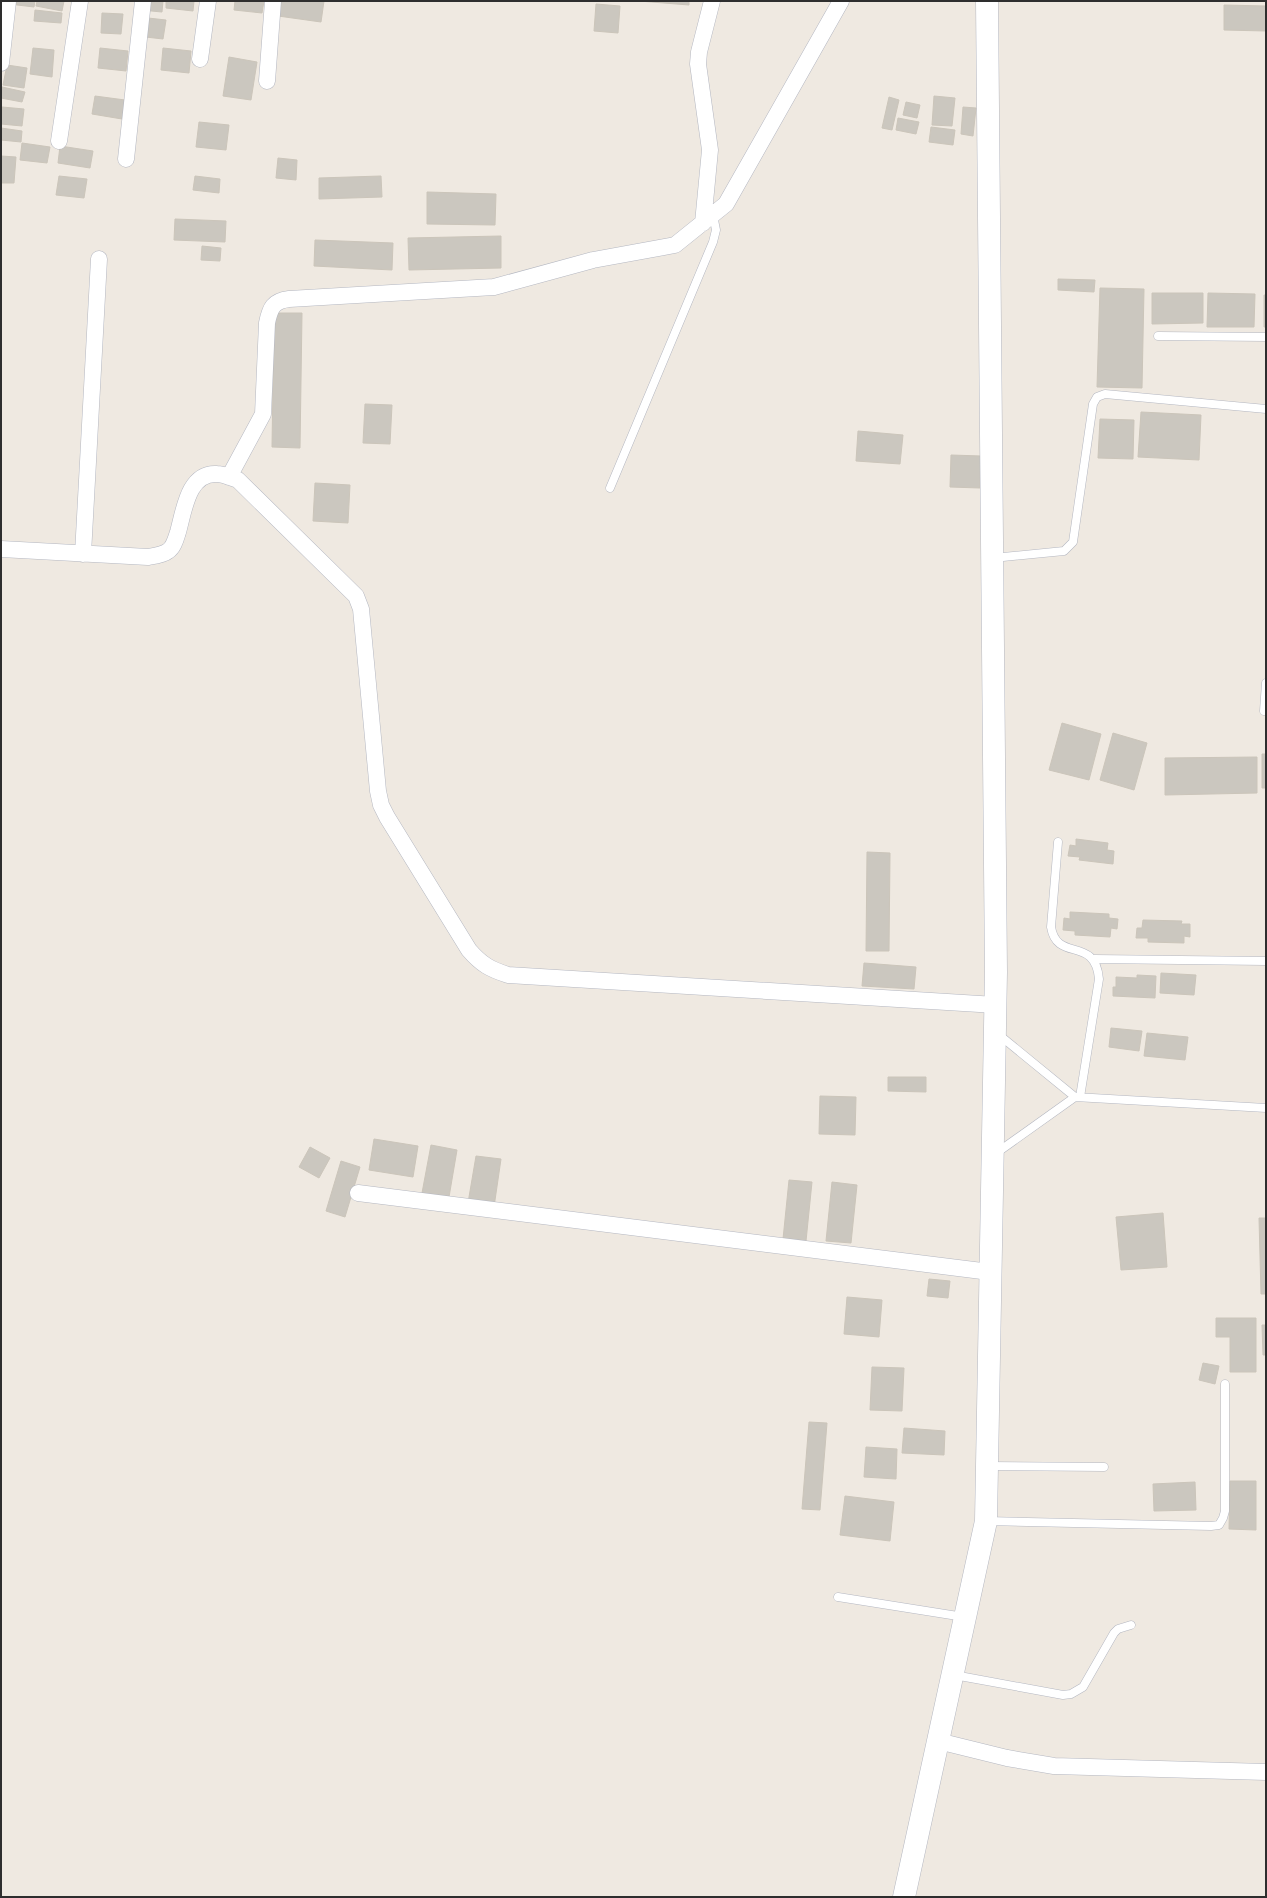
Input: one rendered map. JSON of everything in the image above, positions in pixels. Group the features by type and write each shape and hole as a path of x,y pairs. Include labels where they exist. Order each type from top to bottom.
{"main road":[{"path":"905,1897 986,1520 996,1005 987,1"}],"street":[{"path":"1,63 8,1"},
{"path":"59,141 80,1"},
{"path":"126,159 143,1"},
{"path":"200,59 208,1"},
{"path":"267,81 273,1"},
{"path":"708,219 710,150 698,64 699,52 712,1"},
{"path":"229,477 263,414 267,323 269,312 273,304 289,299 494,287 593,260 669,247 680,242 728,200 841,1"},
{"path":"83,554 99,259"},
{"path":"1,549 148,557 169,551 175,542 189,494 202,476 218,474 238,480 356,596 361,609 378,791 381,805 469,950 478,961 492,970 508,975 996,1005"},
{"path":"358,1193 990,1272"},
{"path":"938,1742 1007,1758 1054,1766 1266,1772"}],"lane":[{"path":"610,488 713,242 716,230 708,219"},
{"path":"1158,336 1266,337"},
{"path":"992,558 1064,551 1071,546 1073,542 1093,404 1097,397 1105,394 1266,409"},
{"path":"1264,711 1266,683"},
{"path":"993,1156 1078,1097 1099,979 1098,968 1094,959 1086,953 1063,946 1056,942 1053,936 1051,927 1058,842"},
{"path":"1094,959 1266,961"},
{"path":"995,1032 1078,1097 1266,1108"},
{"path":"986,1520 1219,1525 1226,1510 1225,1384"},
{"path":"986,1466 1104,1467"},
{"path":"838,1596 965,1617"},
{"path":"952,1674 1063,1695 1071,1694 1084,1687 1114,1633 1118,1629 1131,1625"}],"building":[{"path":"9,1 35,1 34,7 9,4"},
{"path":"37,1 64,1 62,11 36,6"},
{"path":"142,1 163,1 162,12 141,10"},
{"path":"166,1 194,1 193,11 166,8"},
{"path":"235,1 264,1 262,13 234,10"},
{"path":"273,1 324,1 321,22 271,15"},
{"path":"639,1 689,1 689,5"},
{"path":"596,4 620,6 618,33 594,31"},
{"path":"1224,5 1266,6 1266,31 1224,30"},
{"path":"35,10 62,13 61,23 34,21"},
{"path":"102,13 123,14 121,34 101,33"},
{"path":"139,17 166,20 163,39 137,36"},
{"path":"33,48 54,50 52,77 30,74"},
{"path":"100,48 128,51 126,71 98,68"},
{"path":"163,48 191,51 189,73 161,70"},
{"path":"229,57 257,62 251,100 223,96"},
{"path":"7,65 27,68 24,88 3,85"},
{"path":"2,87 25,92 22,102 1,98"},
{"path":"95,96 125,100 122,119 92,114"},
{"path":"934,96 955,98 952,126 932,125"},
{"path":"889,97 899,100 892,130 882,128"},
{"path":"906,102 920,105 917,118 903,115"},
{"path":"2,107 24,109 22,126 1,124"},
{"path":"963,107 976,108 973,136 961,134"},
{"path":"898,118 919,122 916,134 896,130"},
{"path":"199,122 229,125 226,150 196,147"},
{"path":"931,127 955,130 953,145 929,142"},
{"path":"1,128 22,131 21,142 1,140"},
{"path":"22,143 50,147 47,163 20,160"},
{"path":"60,146 93,151 90,168 58,163"},
{"path":"1,156 16,157 14,183 1,183"},
{"path":"278,158 297,160 296,180 276,178"},
{"path":"59,176 87,179 84,198 56,195"},
{"path":"195,176 220,179 219,193 193,190"},
{"path":"381,176 382,197 319,199 319,178"},
{"path":"427,192 496,194 495,225 427,224"},
{"path":"175,219 226,221 225,242 174,240"},
{"path":"501,236 501,268 409,270 408,238"},
{"path":"315,240 393,243 392,270 314,266"},
{"path":"202,246 221,248 220,261 201,260"},
{"path":"1058,279 1095,280 1094,292 1058,290"},
{"path":"1100,288 1144,289 1142,388 1097,387"},
{"path":"1152,293 1203,293 1203,323 1152,324"},
{"path":"1208,293 1255,294 1254,327 1207,327"},
{"path":"1264,295 1266,295 1266,327 1264,327"},
{"path":"274,313 302,313 300,448 272,447"},
{"path":"365,404 392,405 390,444 363,443"},
{"path":"1141,412 1201,415 1199,460 1138,457"},
{"path":"1100,419 1134,420 1133,459 1098,458"},
{"path":"858,431 903,435 900,464 856,461"},
{"path":"951,455 981,456 980,488 950,487"},
{"path":"315,483 350,485 348,523 313,521"},
{"path":"1062,723 1101,734 1089,780 1049,770"},
{"path":"1113,733 1147,743 1134,790 1100,780"},
{"path":"1262,754 1266,754 1266,788 1262,788"},
{"path":"1257,757 1257,793 1165,795 1165,758"},
{"path":"1076,839 1108,843 1107,850 1114,851 1113,864 1079,860 1080,857 1068,856 1070,845 1076,846"},
{"path":"867,852 890,853 889,951 866,951"},
{"path":"1070,912 1109,914 1109,918 1118,919 1117,929 1111,928 1110,937 1075,935 1075,931 1063,930 1064,918 1070,919"},
{"path":"1143,920 1182,921 1181,924 1190,924 1190,937 1184,936 1184,943 1148,942 1148,938 1136,938 1137,928 1142,928"},
{"path":"864,963 916,967 914,989 862,986"},
{"path":"1161,973 1196,975 1194,995 1160,993"},
{"path":"1137,975 1156,976 1155,998 1113,996 1113,987 1116,987 1116,977 1137,978"},
{"path":"1111,1028 1142,1031 1139,1051 1109,1047"},
{"path":"1147,1033 1188,1037 1185,1060 1144,1056"},
{"path":"888,1077 926,1077 926,1092 888,1091"},
{"path":"820,1096 856,1097 855,1135 819,1134"},
{"path":"374,1139 418,1146 413,1177 369,1170"},
{"path":"431,1145 457,1150 449,1197 422,1193"},
{"path":"310,1147 330,1158 319,1178 299,1167"},
{"path":"476,1156 501,1159 494,1207 468,1203"},
{"path":"341,1161 360,1167 345,1217 326,1211"},
{"path":"789,1180 812,1182 806,1241 783,1239"},
{"path":"832,1182 857,1185 851,1243 826,1241"},
{"path":"1163,1213 1167,1267 1121,1270 1116,1217"},
{"path":"1259,1218 1266,1218 1266,1294 1261,1294"},
{"path":"929,1279 950,1281 948,1298 927,1296"},
{"path":"847,1297 882,1300 879,1337 844,1334"},
{"path":"1216,1318 1256,1318 1256,1372 1230,1372 1230,1337 1216,1337"},
{"path":"1262,1325 1266,1325 1266,1355 1263,1355"},
{"path":"1203,1363 1219,1366 1215,1384 1199,1380"},
{"path":"872,1367 904,1368 902,1411 870,1410"},
{"path":"809,1422 827,1423 820,1510 802,1509"},
{"path":"904,1428 945,1431 944,1455 902,1453"},
{"path":"866,1447 897,1449 896,1479 864,1477"},
{"path":"1230,1481 1256,1481 1256,1530 1229,1529"},
{"path":"1195,1482 1196,1510 1154,1511 1153,1484"},
{"path":"845,1496 894,1502 890,1541 840,1535"}]}
